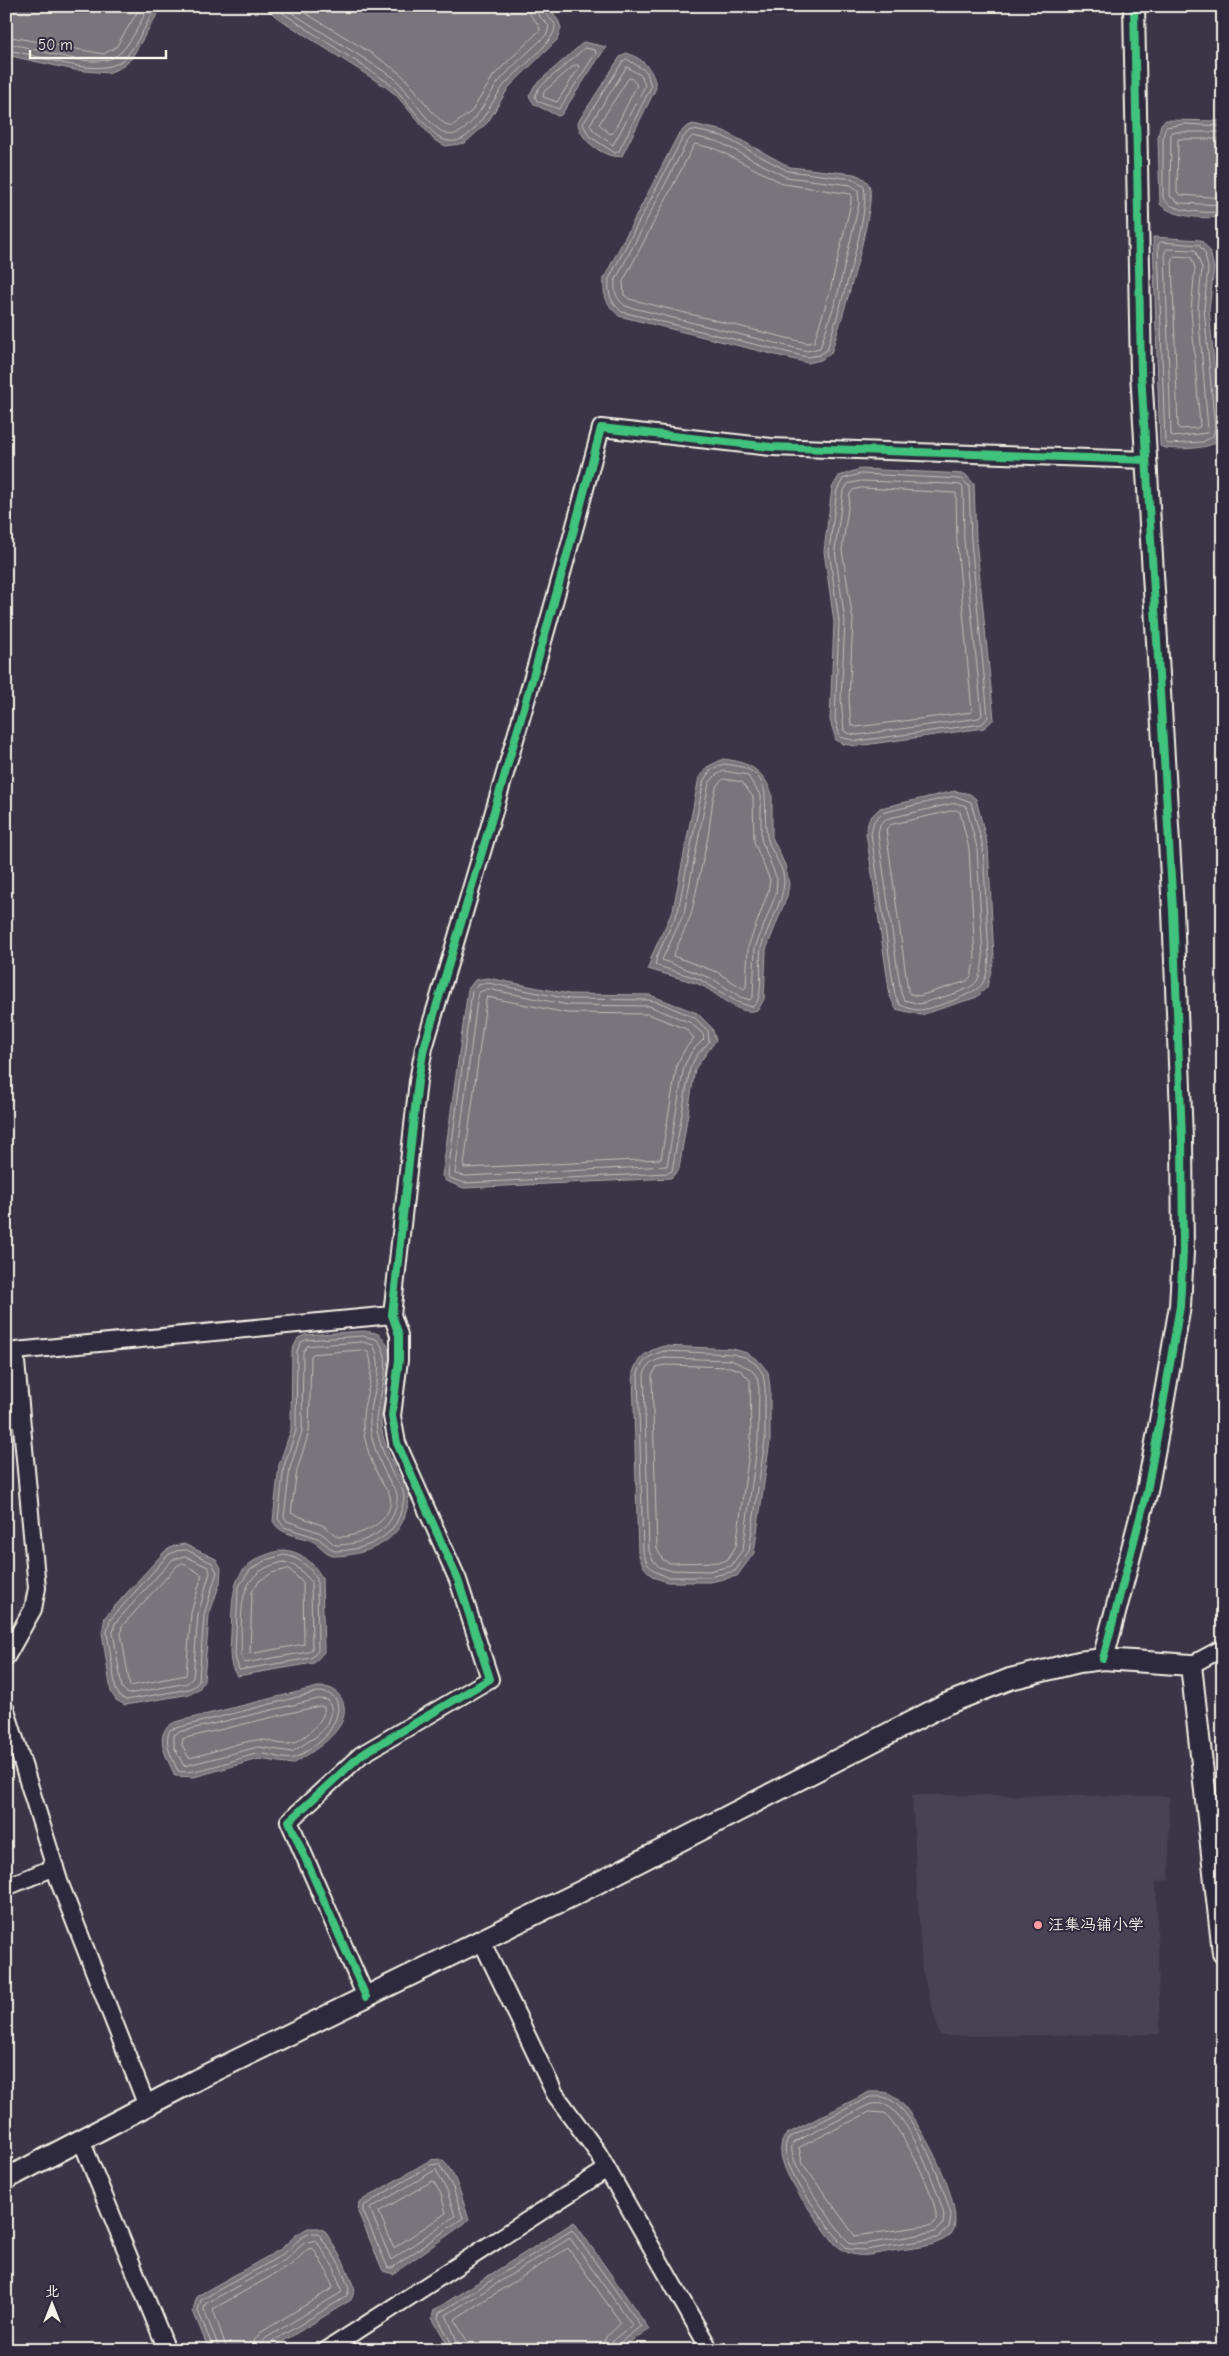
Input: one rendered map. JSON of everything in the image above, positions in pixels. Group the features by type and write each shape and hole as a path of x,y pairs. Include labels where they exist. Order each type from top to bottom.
{"street":[{"path":"1103,1660 1146,1491 1159,1428 1180,1306 1183,1252 1182,1139 1173,910 1146,460 1138,272 1134,6"},
{"path":"366,1997 289,1821 361,1755 490,1678 458,1580 397,1443 392,1416 399,1360 399,1335 392,1315 418,1081 424,1048 552,614 601,428 771,447 1146,460"},
{"path":"6,1657 33,1608 37,1588 15,1350 392,1315"},
{"path":"6,2179 146,2106 481,1940 946,1704 1010,1679 1055,1666 1103,1660 1191,1665 1223,1648"},
{"path":"1191,1665 1223,1953"},
{"path":"6,1710 55,1867 146,2106"},
{"path":"6,1886 55,1867"},
{"path":"481,1940 555,2094 598,2153 710,2350"},
{"path":"81,2140 166,2350"},
{"path":"327,2350 607,2169"}],"shaded area":[{"name":"汪集冯铺小学","path":"912,1795 1169,1796 1169,1880 1156,1881 1160,2034 940,2036 922,1970"}],"water":[{"path":"6,6 162,6 131,59 120,68 108,73 75,70 6,55"},
{"path":"265,6 543,6 552,11 561,28 557,40 509,87 488,122 465,143 446,146 434,140 396,95 386,87 275,16"},
{"path":"584,42 606,47 561,115 558,116 534,104 529,96 535,85"},
{"path":"626,53 642,61 647,66 653,76 656,88 622,156 608,155 588,141 579,129 578,122 620,57"},
{"path":"1166,120 1223,121 1223,215 1220,217 1206,218 1180,214 1172,212 1160,204 1158,137 1161,124"},
{"path":"693,124 724,131 790,167 854,174 863,178 869,185 868,216 849,294 831,353 821,360 808,363 619,316 608,303 604,290 604,278 678,135 686,127"},
{"path":"1153,237 1201,240 1210,251 1214,268 1209,309 1220,429 1216,441 1204,447 1178,449 1160,446"},
{"path":"860,469 965,474 974,484 976,540 994,719 984,728 857,746 843,744 836,740 830,720 834,622 824,551 832,488 839,476"},
{"path":"723,759 740,762 754,768 768,785 772,794 772,837 785,865 789,884 787,896 766,950 764,999 758,1010 750,1011 734,1007 698,984 648,969 652,955 673,910 699,777 707,767"},
{"path":"955,791 970,794 976,799 988,847 994,958 987,987 977,997 921,1015 896,1009 890,996 866,833 869,819 880,808"},
{"path":"488,978 569,994 650,995 697,1013 712,1028 716,1040 695,1069 679,1169 671,1178 464,1188 446,1181 442,1176 468,989 475,980"},
{"path":"364,1331 378,1334 385,1341 389,1351 389,1376 381,1423 392,1462 408,1490 407,1510 402,1523 387,1540 367,1551 333,1556 314,1542 280,1530 273,1521 279,1465 291,1430 292,1351 298,1338 305,1335"},
{"path":"664,1346 733,1349 747,1353 759,1361 768,1372 770,1387 770,1441 754,1553 737,1576 710,1582 667,1582 653,1577 643,1566 638,1553 633,1372 644,1355"},
{"path":"184,1544 216,1559 221,1568 220,1583 209,1615 204,1681 199,1689 191,1694 125,1705 116,1700 111,1692 102,1632 105,1617 165,1551 174,1546"},
{"path":"283,1550 301,1555 315,1567 322,1578 324,1652 314,1663 237,1676 232,1666 230,1651 232,1604 238,1580 243,1570 252,1562 265,1555"},
{"path":"318,1687 331,1689 339,1695 344,1709 343,1719 330,1737 311,1753 293,1764 259,1759 194,1777 175,1776 165,1753 162,1739 164,1732 175,1722"},
{"path":"869,2092 881,2092 892,2095 902,2104 914,2119 938,2162 953,2207 955,2224 950,2235 938,2243 868,2255 849,2253 835,2244 796,2190 787,2174 782,2158 781,2145 787,2134"},
{"path":"440,2159 454,2177 469,2219 393,2274 383,2271 358,2212 359,2202 430,2160"},
{"path":"574,2222 649,2329 618,2350 451,2350 432,2318 434,2310"},
{"path":"308,2228 319,2228 325,2231 344,2263 355,2290 351,2300 269,2350 209,2350 193,2311 197,2296 281,2249 297,2234"}],"cycle path":[{"path":"1103,1659 1147,1491 1180,1306 1183,1252 1182,1139 1173,910 1141,372 1134,6"},
{"path":"366,1997 289,1821 361,1755 490,1679 458,1580 397,1443 392,1416 399,1360 399,1335 392,1315 418,1081 424,1048 493,816 601,428 771,447 1146,460"}],"place":[{"name":"汪集冯铺小学","path":"1038,1925"}]}
